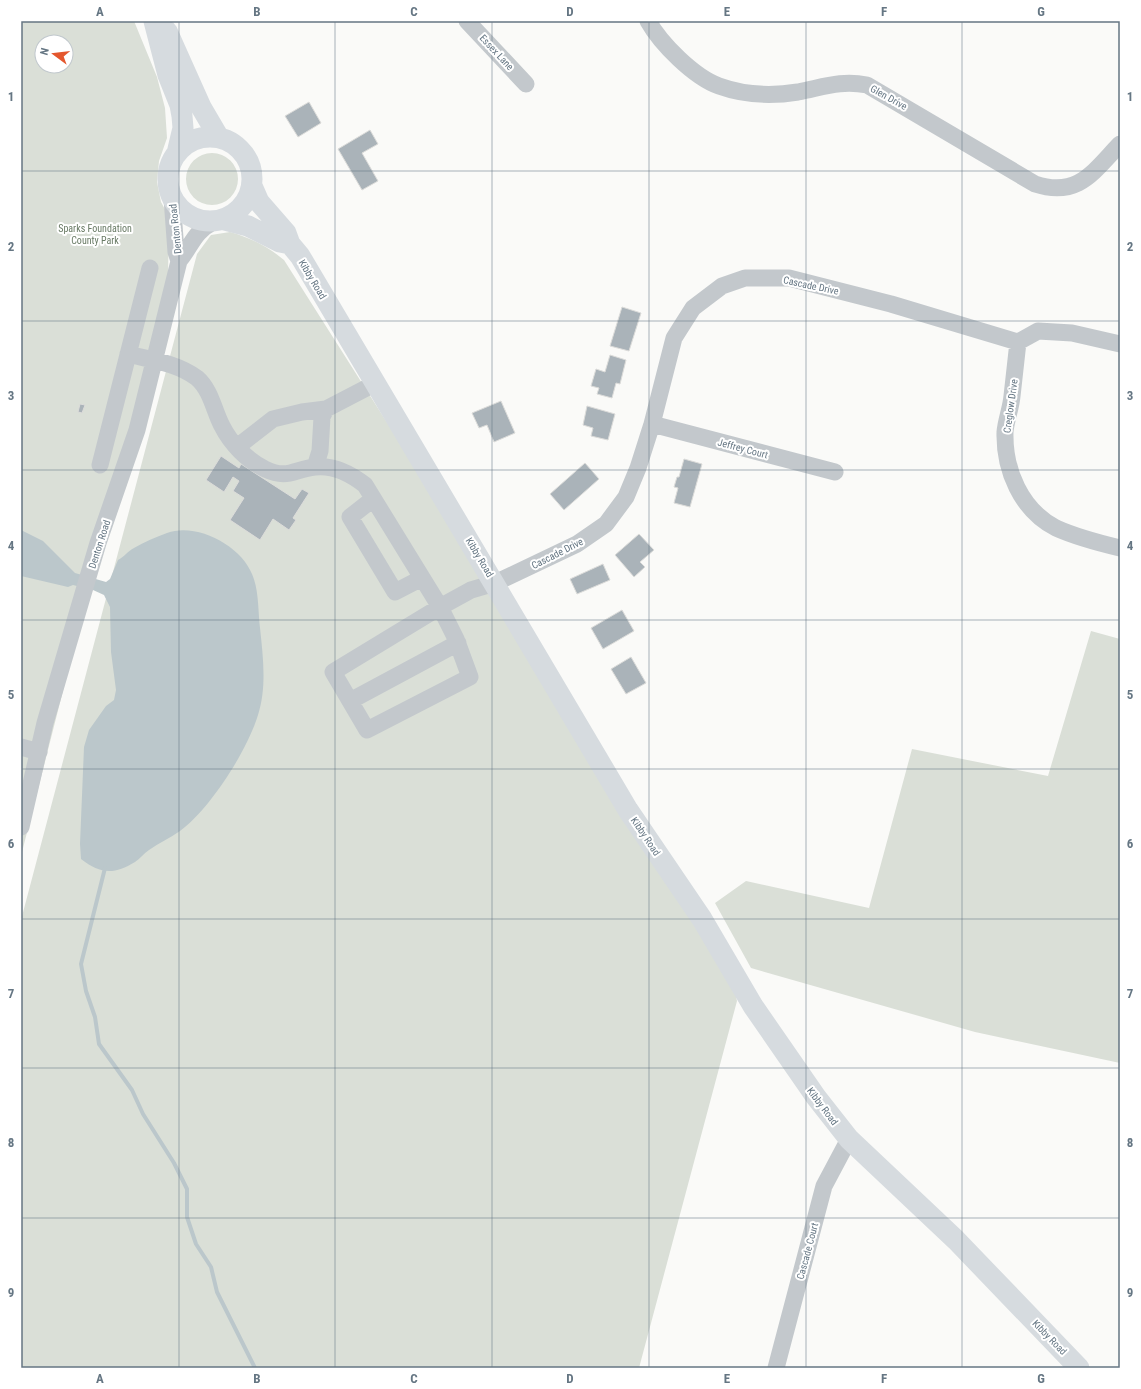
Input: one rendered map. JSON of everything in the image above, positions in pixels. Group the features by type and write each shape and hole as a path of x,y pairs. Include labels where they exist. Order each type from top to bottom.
{"main road":[{"path":"154,21 168,75 182,116 183,128 178,149 168,168 169,188 172,198 177,205 193,218 248,226 280,242 290,244"},
{"path":"162,21 201,107 218,136"},
{"path":"178,149 196,138 206,135 218,136 239,149 248,161 252,173 252,186 244,206 219,221"},
{"name":"Kibby Road","path":"252,186 259,202 286,233 290,244 300,256 376,383 628,810 702,919 753,1006 816,1096 849,1139 956,1240 1079,1368"}],"street":[{"name":"Essex Lane","path":"467,21 526,84"},
{"name":"Glen Drive","path":"648,21 660,39 691,68 719,86 758,94 799,92 832,84 852,82 868,85 1035,184 1049,188 1069,187 1085,180 1120,144"},
{"name":"Denton Road","path":"172,198 176,252 179,261"},
{"name":"Denton Road","path":"21,827 45,723 78,609 137,430 179,261 202,228 219,221"},
{"path":"100,465 150,268"},
{"name":"Cascade Drive","path":"350,701 333,672 440,607 471,590 495,583 577,544 606,524 626,497 652,424 674,338 693,308 722,286 745,278 789,278 891,304 1018,342"},
{"path":"1018,342 1038,331 1072,333 1120,344"},
{"name":"Creglow Drive","path":"1018,342 1012,398 1005,431 1006,455 1013,484 1033,511 1056,528 1120,548"},
{"path":"128,354 178,366 198,379 209,396 222,427 243,454 264,468 278,474 298,472 315,467 334,469 354,476 365,486 374,499 440,607 458,643 470,677 367,730 350,701 458,643"},
{"path":"237,447 273,419 302,412 326,409 376,383"},
{"path":"315,467 320,451 322,416 326,409"},
{"name":"Jeffrey Court","path":"652,424 835,472"},
{"path":"374,499 350,517 395,592 422,578"},
{"path":"21,747 39,752"},
{"name":"Cascade Court","path":"776,1368 824,1186 849,1139"}],"green space":[{"name":"Sparks Foundation County Park","path":"21,21 134,21 157,77 165,108 167,138 159,161 157,182 161,202 169,217 168,278 21,856"},
{"path":"207,153 217,153 227,157 234,164 238,174 238,184 234,194 227,201 217,205 207,205 197,201 190,194 186,184 186,174 190,164 197,157"},
{"path":"230,232 258,243 284,260 729,962 737,1001 639,1368 21,1368 21,920 197,254 211,235"},
{"path":"1091,631 1120,639 1120,1063 975,1032 751,968 715,903 746,881 869,908 912,749 1048,776"}],"shaded area":[{"path":"21,530 43,541 75,573 106,582 110,579 118,560 132,549 146,542 167,533 179,530 204,534 217,539 238,554 252,574 256,587 264,672 263,694 258,715 245,745 236,762 215,794 192,821 180,831 147,851 135,862 114,871 94,868 81,859 80,844 84,747 89,730 106,706 114,700 116,690 111,652 110,607 104,595 93,590 73,585 68,587 21,576"}],"building":[{"path":"309,102 321,123 298,137 285,116"},
{"path":"370,130 378,144 362,153 378,181 362,190 338,149"},
{"path":"622,307 641,313 629,351 610,346"},
{"path":"610,355 626,360 620,384 616,383 612,398 597,394 599,388 591,386 596,369 605,372"},
{"path":"501,401 515,433 494,442 487,425 479,428 472,413"},
{"path":"80,404 85,405 82,413 78,412"},
{"path":"587,406 615,414 608,440 591,436 593,428 583,425"},
{"path":"221,456 239,468 241,464 295,499 302,489 309,493 293,518 296,520 289,530 273,519 260,540 230,520 244,498 233,491 239,481 233,477 224,492 206,480"},
{"path":"684,459 702,464 690,507 674,503 678,488 674,487 677,477 679,477"},
{"path":"585,463 599,479 564,510 550,494"},
{"path":"639,534 654,550 640,562 645,567 634,577 615,555"},
{"path":"603,564 610,580 577,594 570,579"},
{"path":"622,610 634,631 603,649 591,628"},
{"path":"631,657 646,683 626,694 611,669"}],"waterway":[{"path":"105,868 81,964 86,991 95,1017 99,1044 132,1090 143,1114 174,1163 187,1189 187,1217 196,1244 211,1267 217,1292 255,1368"}]}
